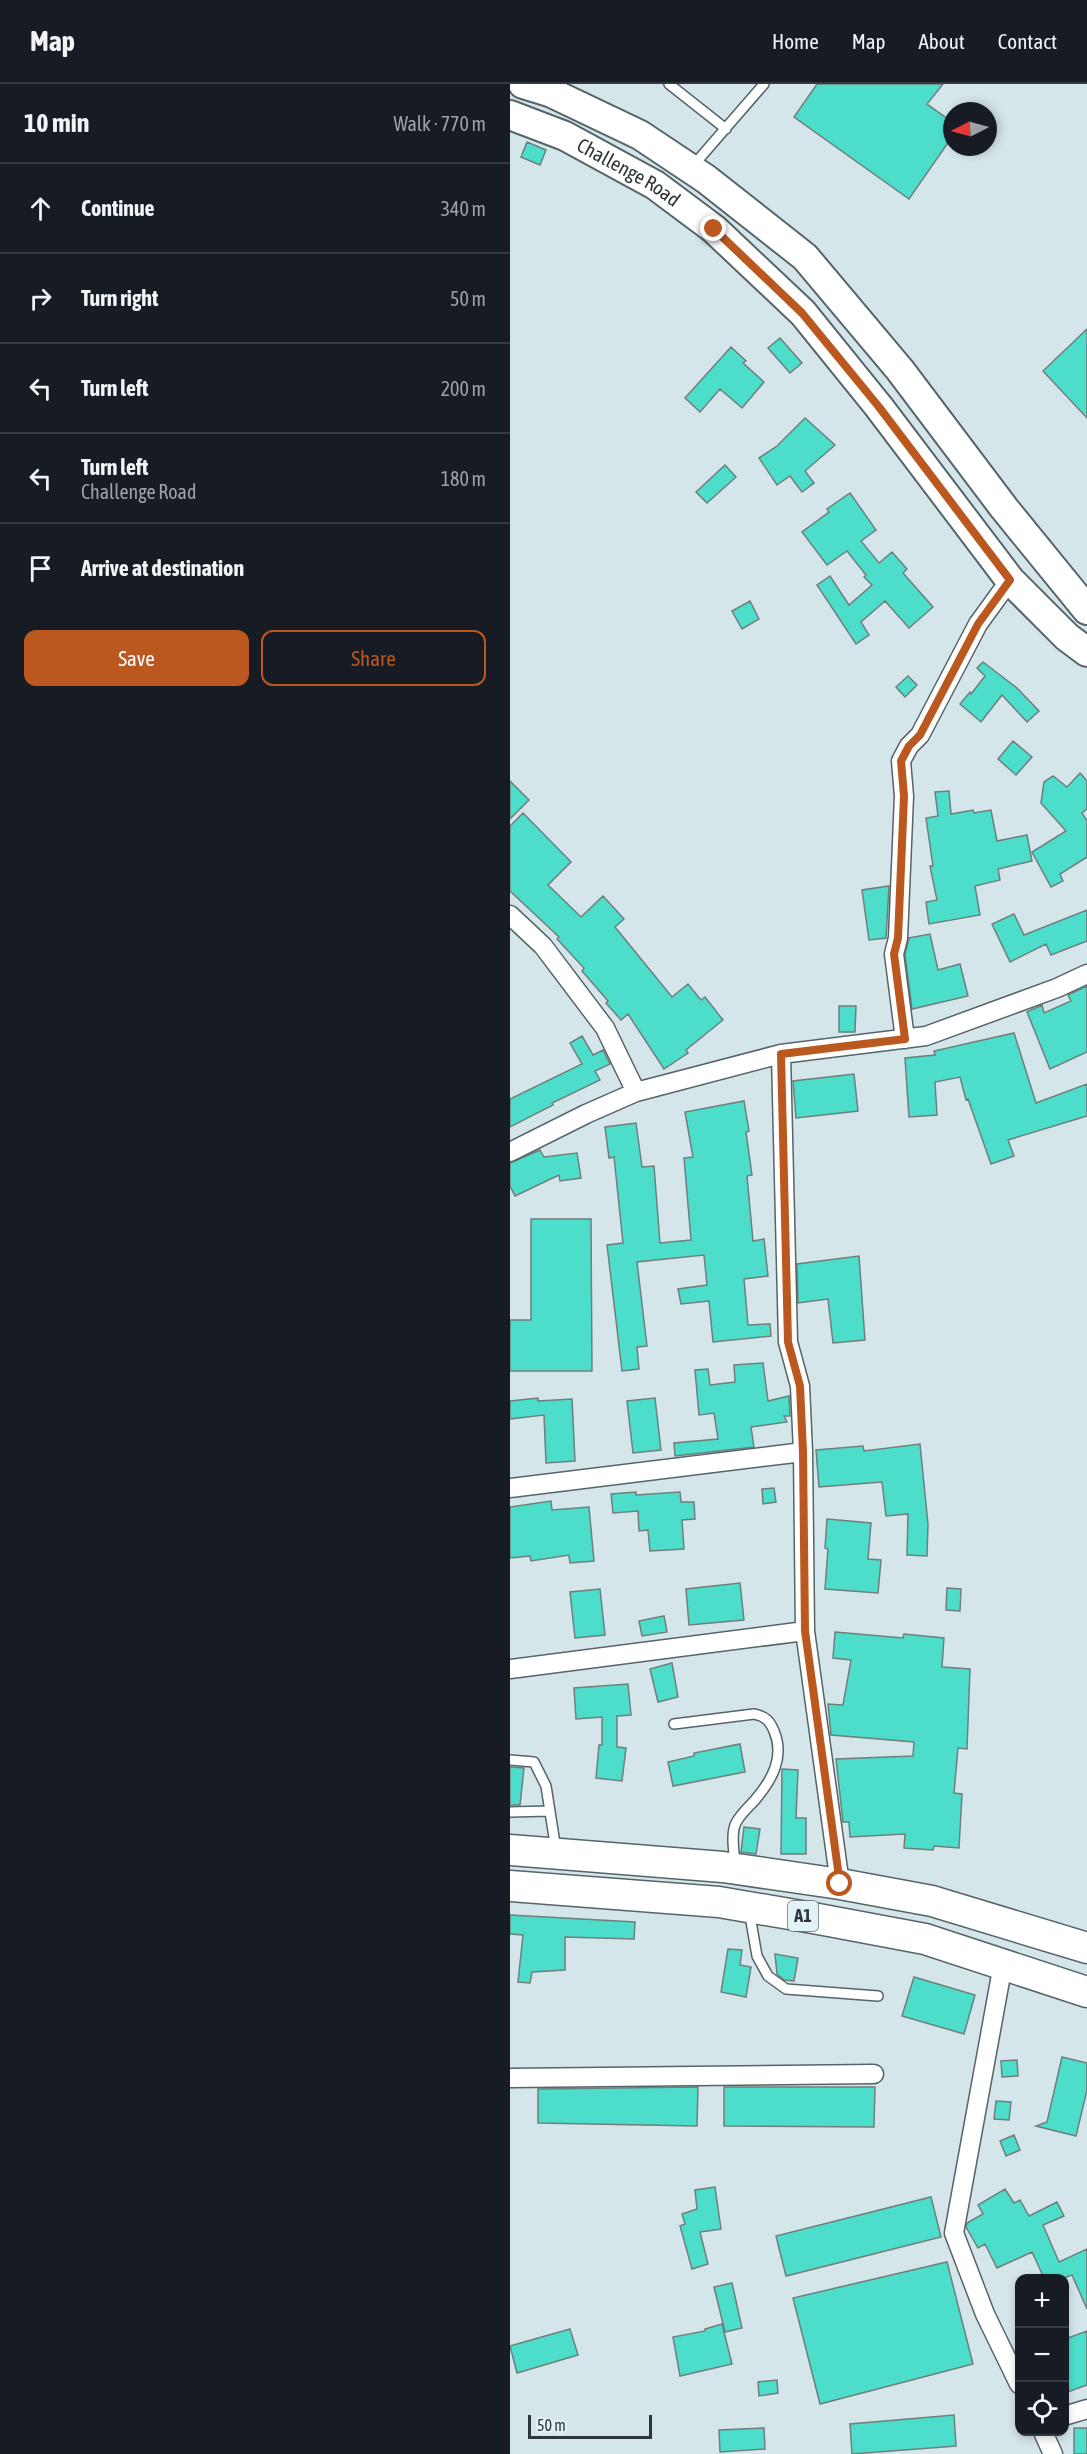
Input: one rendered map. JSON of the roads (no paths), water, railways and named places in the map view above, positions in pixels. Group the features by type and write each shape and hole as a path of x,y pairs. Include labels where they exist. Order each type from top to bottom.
{"highway":[{"name":"A1","path":"510,1850 556,1852 735,1869 840,1884 932,1901 1087,1948"},
{"name":"A1","path":"510,1886 719,1902 925,1939 1087,1992"}],"main road":[{"name":"Challenge Road","path":"523,84 552,93 640,135 690,169 805,257 900,370 1004,508 1087,610"},
{"name":"Challenge Road","path":"510,115 565,136 656,185 714,229 802,313 886,416 1010,580 1067,637 1087,652"}],"street":[{"path":"905,1039 894,954 898,938 904,796 901,761 909,746 920,735 978,624 1010,580"},
{"path":"510,915 543,946 605,1028 636,1092"},
{"path":"510,1152 586,1113 636,1092 781,1054 926,1036 1056,988 1087,974"},
{"path":"781,1054 788,1342 800,1386 803,1452 805,1631 840,1884"},
{"path":"510,1488 803,1452"},
{"path":"510,1670 805,1631"},
{"path":"1003,1964 954,2234 985,2314 1019,2382"},
{"path":"510,2078 874,2074"},
{"path":"1069,2415 1087,2409"},
{"path":"1045,2436 1053,2454"}],"lane":[{"path":"669,84 726,129"},
{"path":"690,169 764,84"},
{"path":"674,1724 754,1714 764,1717 773,1729 779,1748 778,1758 767,1783 744,1810 734,1826 735,1869"},
{"path":"510,1760 534,1761 546,1786 556,1852"},
{"path":"510,1812 549,1811"},
{"path":"749,1907 757,1956 768,1976 786,1989 878,1996"}]}
